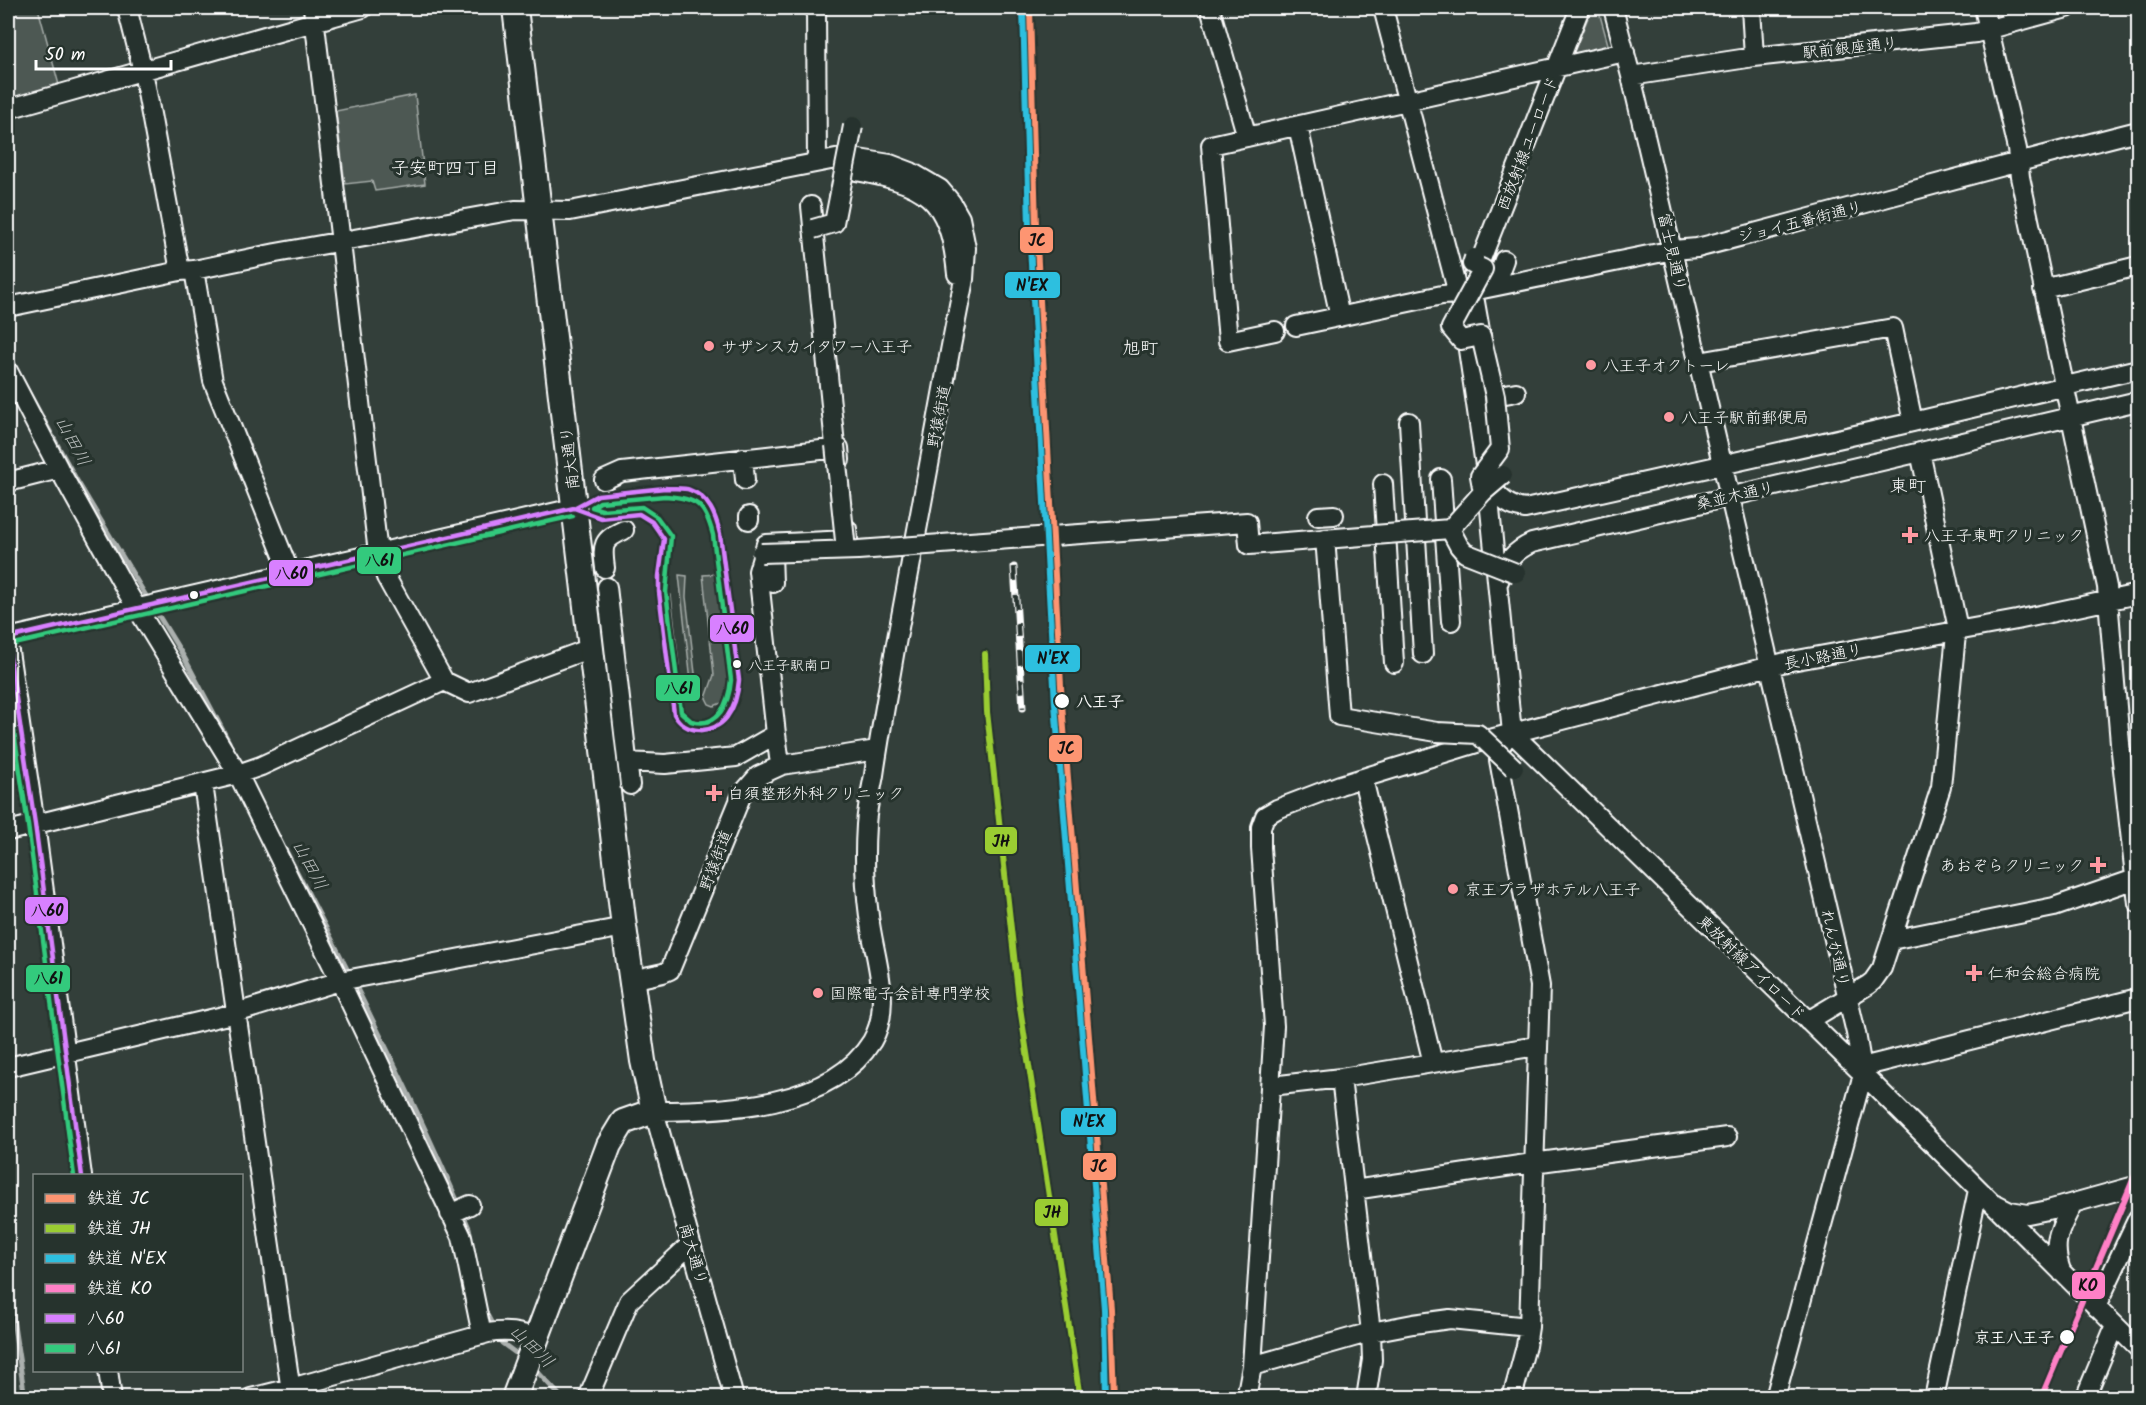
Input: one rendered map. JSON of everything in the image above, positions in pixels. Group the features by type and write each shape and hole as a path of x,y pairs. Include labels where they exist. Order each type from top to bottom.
{"main road":[{"name":"南大通り","path":"515,8 631,980"},
{"path":"514,1398 609,1145 623,1122 654,1111 643,1061 631,980"}],"street":[{"path":"127,8 213,381 290,573"},
{"path":"8,110 143,71 314,15 363,8"},
{"path":"816,8 817,162"},
{"path":"1210,8 1247,137"},
{"path":"1383,8 1407,102 1463,296 1476,398 1491,482 1491,548 1516,573"},
{"name":"西放射線ユーロード","path":"1481,336 1461,340 1451,328 1463,296 1487,268 1580,8"},
{"name":"富士見通り","path":"1613,8 1731,496"},
{"path":"1751,8 1754,57"},
{"path":"1984,8 2019,161 2020,177 2109,600 2120,743 2139,903"},
{"name":"駅前銀座通り","path":"1631,76 1754,57 1976,33 2067,8"},
{"path":"314,15 378,553 386,577 444,681 469,693 591,648"},
{"path":"1275,331 1228,341 1211,145 1624,52"},
{"path":"813,229 834,224 853,126"},
{"path":"1298,126 1340,317"},
{"name":"ジョイ五番街通り","path":"1296,326 1442,295 1463,296 1673,250 1697,248 2139,131"},
{"name":"野猿街道","path":"10,306 515,210 570,211 846,157 890,164 911,172 940,189 960,218 966,248 964,279 918,518 878,750 782,765 758,776 742,794 670,970 631,980"},
{"path":"811,206 841,445 845,546"},
{"path":"2043,289 2139,266"},
{"path":"1463,296 1475,302 1495,396 1500,448 1480,476 1491,482 1499,497 1514,507 1525,509"},
{"path":"1699,362 1893,328 1913,422"},
{"name":"桑並木通り","path":"1525,509 2139,369"},
{"path":"8,371 59,469 139,608 245,771 462,1237 491,1333"},
{"path":"1495,396 1516,392"},
{"name":"桑並木通り","path":"1498,584 1508,560 1515,552 1532,543 2139,401"},
{"path":"1409,422 1423,654"},
{"path":"604,480 622,472 841,445"},
{"path":"746,457 838,448 848,540 845,546"},
{"path":"1808,1021 1873,981 1882,968 1941,787 1957,624 1920,452"},
{"path":"745,480 746,457"},
{"path":"8,482 59,469"},
{"path":"1441,478 1451,621"},
{"path":"1436,549 1443,529 1467,510 1491,482"},
{"path":"1491,482 1486,514 1498,584 1512,733 1500,747 1499,760 1540,986 1529,1327 1512,1398"},
{"path":"1383,483 1394,663"},
{"name":"れんが通り","path":"1731,496 1761,593 1770,666 1863,1074 1775,1398"},
{"path":"8,638 574,508"},
{"path":"1467,510 1477,508 1486,514"},
{"path":"773,584 767,553 845,546 1247,522 1250,545 1325,538 1377,524 1405,523 1443,529 1465,553 1473,557 1491,548 1506,519 1525,509"},
{"path":"1405,523 1408,554"},
{"path":"1377,524 1380,558"},
{"path":"845,546 858,530"},
{"path":"1325,538 1338,716 1440,727 1478,734 1514,768"},
{"path":"605,568 609,540"},
{"path":"782,765 776,734 758,571 759,561 766,544 845,546"},
{"path":"607,587 630,785"},
{"name":"長小路通り","path":"1271,1086 1274,1026 1260,848 1261,827 1265,816 1277,809 1340,785 1512,733 1770,666 2139,594"},
{"path":"8,645 35,824 82,1174"},
{"path":"8,831 203,784 245,771 444,681"},
{"name":"東放射線アイロード","path":"1512,733 1863,1074 2139,1348"},
{"path":"627,762 665,764 736,757 776,734"},
{"path":"654,1111 688,1111 747,1105 809,1091 846,1071 861,1057 873,1040 878,1029 882,1001 869,917 865,855 866,824 878,750"},
{"path":"1363,779 1433,1063"},
{"path":"203,784 292,1393"},
{"path":"1892,940 2054,907 2135,879"},
{"path":"8,1067 237,1013 341,981 624,927"},
{"path":"1863,1074 1870,1065 2139,998"},
{"path":"1246,1398 1252,1366 1271,1086 1341,1078 1537,1046"},
{"path":"1341,1078 1371,1332 1372,1360 1366,1398"},
{"name":"南大通り","path":"654,1111 734,1398"},
{"path":"1354,1190 1728,1137"},
{"path":"1991,1202 2010,1211 2028,1214 2139,1185"},
{"path":"1934,1398 1978,1190"},
{"path":"2063,1274 2055,1246 2057,1236 2073,1203"},
{"path":"451,1214 470,1205"},
{"path":"2096,1307 2139,1218"},
{"path":"588,1398 629,1301 691,1244"},
{"path":"1252,1366 1371,1332 1450,1319 1529,1327"},
{"path":"2085,1398 2115,1326"},
{"path":"251,1398 292,1393 491,1333 518,1332 531,1354"},
{"path":"108,1372 112,1398"}],"shaded area":[{"path":"8,8 38,8 59,85 8,100"},
{"path":"1592,8 1598,8 1609,48 1571,59"},
{"path":"415,95 425,184 375,191 372,181 345,184 336,111"},
{"path":"718,574 730,679 724,702 714,706 709,704 706,698 714,675 703,575"},
{"path":"679,575 687,576 686,597 697,690 695,691 692,690"},
{"path":"671,595 679,665 677,667 675,666 667,596"}],"waterway":[{"name":"山田川","path":"8,349 11,360 76,479 149,601"},
{"name":"山田川","path":"154,608 184,657 229,742"},
{"name":"山田川","path":"286,851 404,1085 448,1180 471,1237"},
{"path":"8,1286 25,1398"},
{"name":"山田川","path":"485,1311 502,1343 521,1357"},
{"name":"山田川","path":"533,1367 562,1398"}],"railway":[{"path":"1014,567 1023,708"}],"rail line":[{"name":"N'EX","path":"1023,8 1029,227 1055,704 1104,1309 1106,1398"},
{"name":"JC","path":"1030,8 1036,227 1062,704 1111,1309 1114,1398"},
{"name":"JH","path":"985,654 987,712 1019,1001 1080,1398"},
{"name":"KO","path":"2041,1398 2136,1173"}],"transit line":[{"name":"八60","path":"665,488 687,489 702,497 714,514 720,534 739,680 736,699 730,713 721,723 707,729 699,730 685,726 674,714 659,592 664,539 652,522 639,514 601,518 574,508 598,495 665,488"},
{"name":"八61","path":"665,496 685,499 698,505 707,516 713,535 731,680 725,705 715,718 708,721 691,721 681,712 666,592 671,536 657,517 642,507 602,510 592,507 600,502 665,496"},
{"name":"八60","path":"8,638 574,508"},
{"name":"八61","path":"10,645 573,516"},
{"name":"八60","path":"8,645 35,824 82,1174"},
{"name":"八61","path":"8,692 28,825 74,1174"}],"place":[{"name":"サザンスカイタワー八王子","path":"709,346"},
{"name":"八王子オクトーレ","path":"1591,365"},
{"name":"八王子駅前郵便局","path":"1669,417"},
{"name":"八王子東町クリニック","path":"1910,535"},
{"name":"八王子駅南口","path":"737,664"},
{"name":"八王子","path":"1062,701"},
{"name":"白須整形外科クリニック","path":"714,793"},
{"name":"あおぞらクリニック","path":"2098,865"},
{"name":"京王プラザホテル八王子","path":"1453,889"},
{"name":"仁和会総合病院","path":"1974,973"},
{"name":"国際電子会計専門学校","path":"818,993"},
{"name":"京王八王子","path":"2067,1337"}],"district":[{"name":"子安町四丁目","path":"445,168"},
{"name":"旭町","path":"1140,348"},
{"name":"東町","path":"1908,486"}]}
